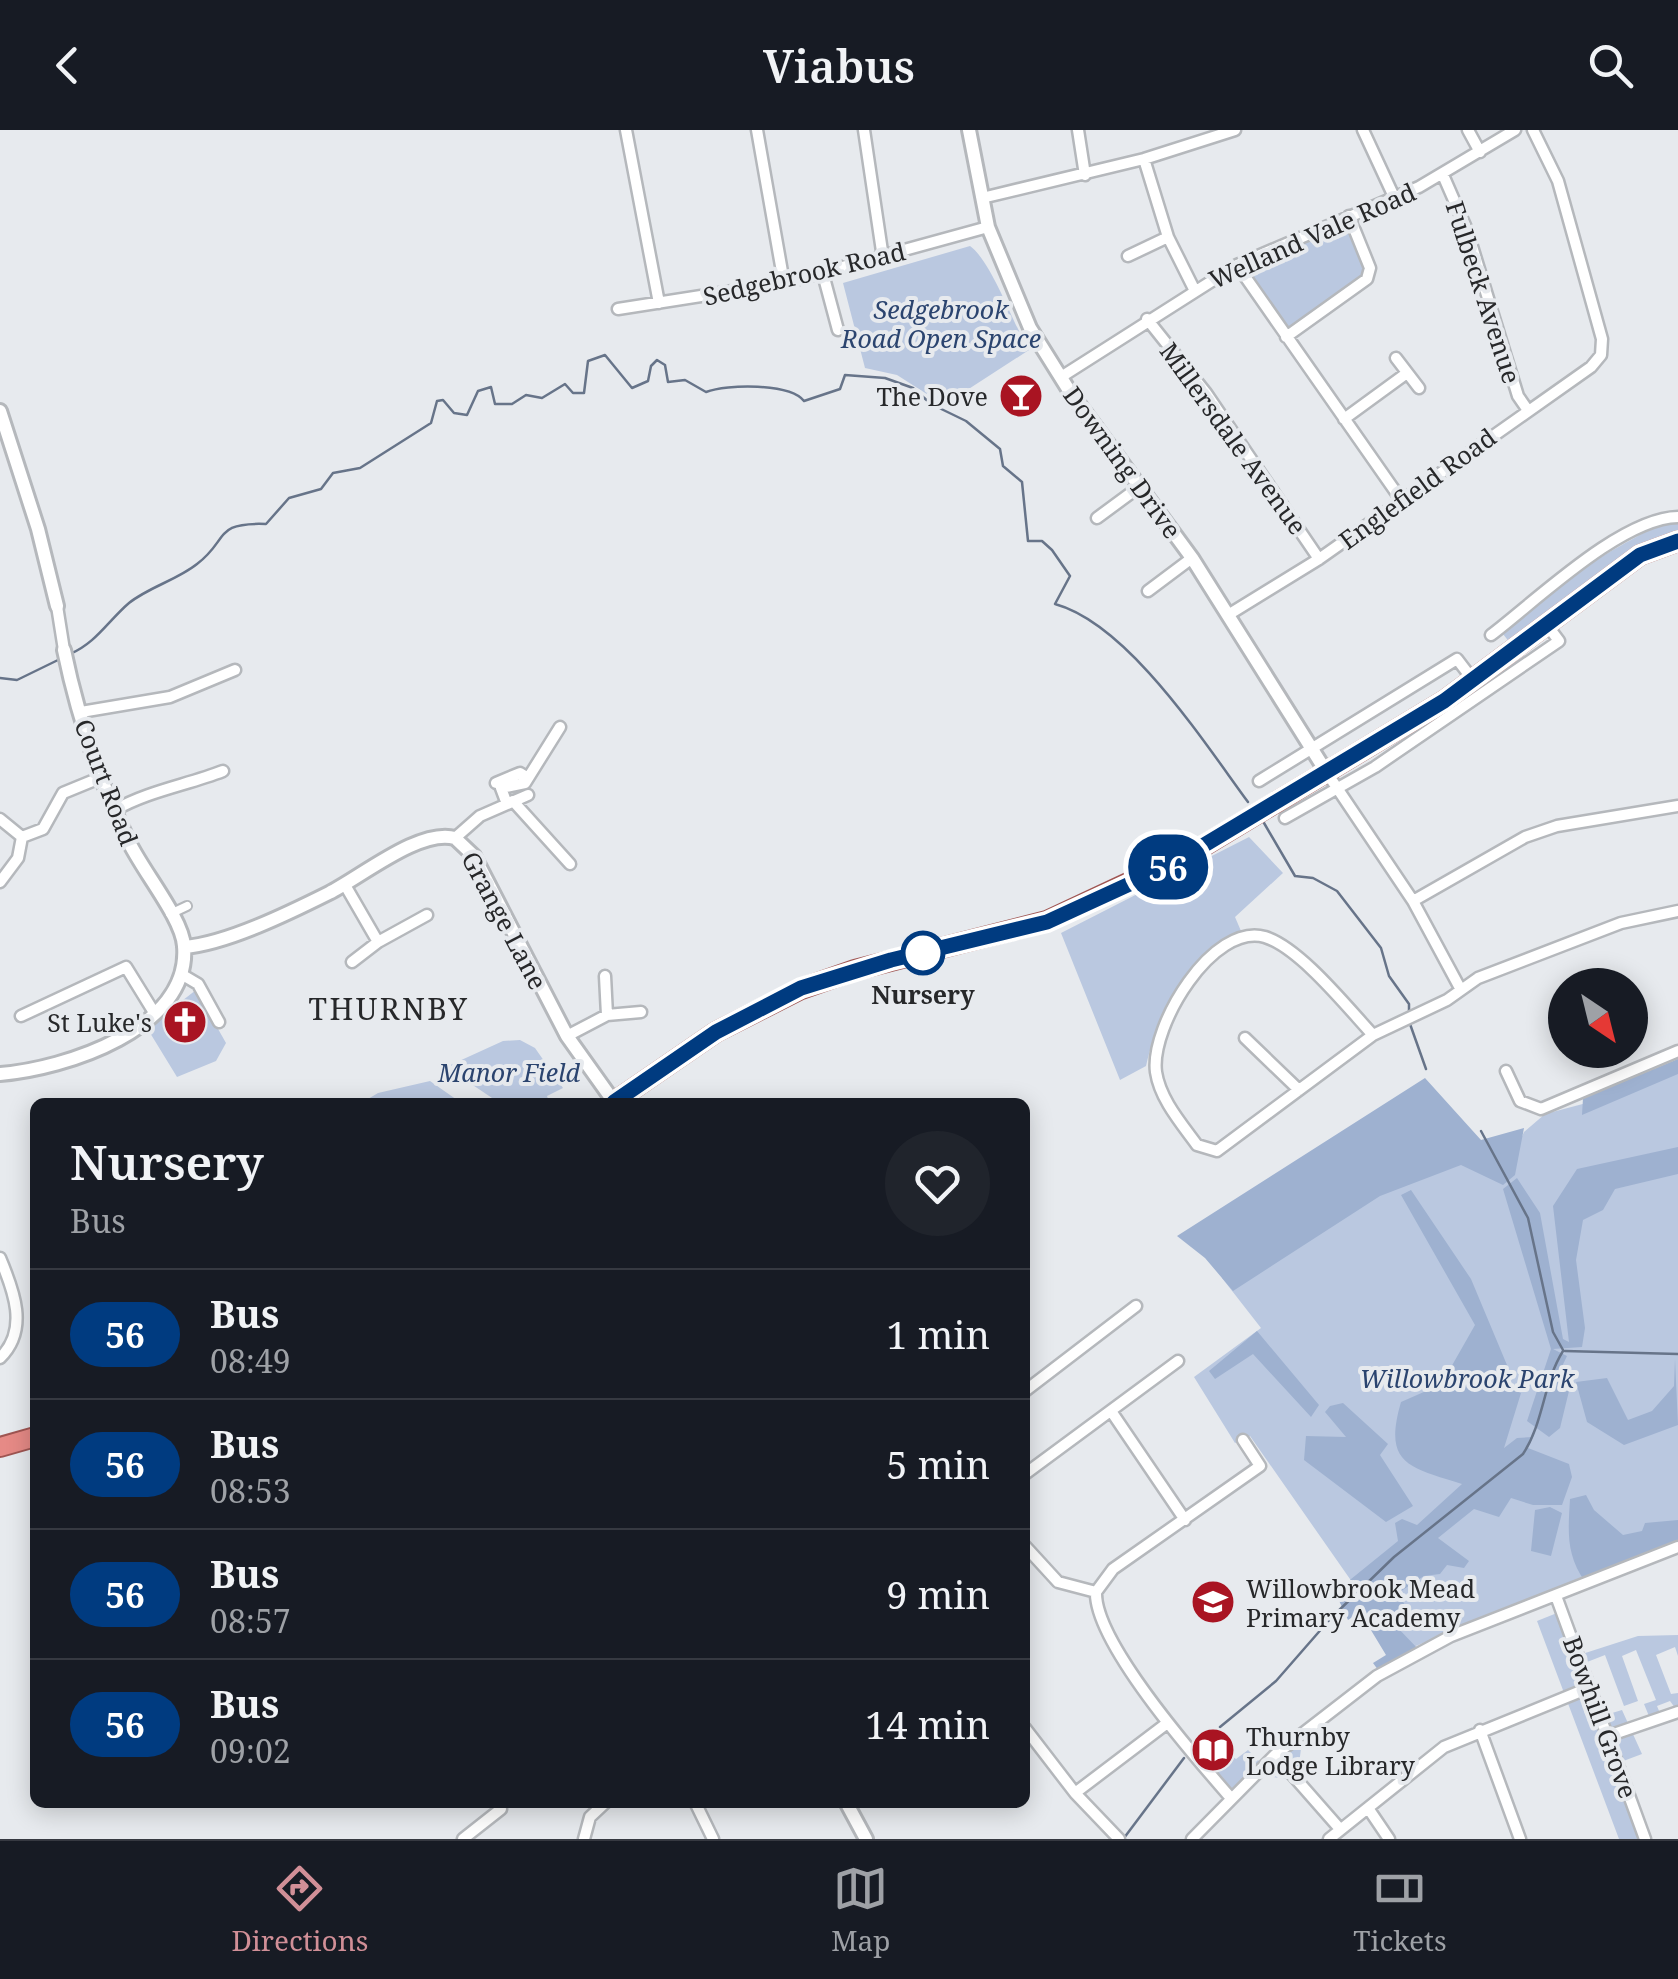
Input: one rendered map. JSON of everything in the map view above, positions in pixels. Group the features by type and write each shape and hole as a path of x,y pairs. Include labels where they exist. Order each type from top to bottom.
{"highway":[{"path":"620,1098 716,1032 775,1000 855,970 1020,930 1078,910 1178,861 1473,680 1640,555 1678,541"},
{"path":"0,1448 30,1439"}],"street":[{"path":"626,130 659,303"},
{"path":"757,130 784,283"},
{"path":"864,130 884,258"},
{"name":"Downing Drive","path":"969,130 988,227 1018,304 1061,378 1192,558 1327,772"},
{"path":"1078,130 1085,174"},
{"path":"982,198 1144,159 1235,130"},
{"path":"1362,130 1395,199"},
{"path":"1468,130 1480,152"},
{"name":"Welland Vale Road","path":"1061,378 1237,264 1395,199 1443,175 1515,130"},
{"name":"Englefield Road","path":"1228,615 1402,501 1526,409 1591,367 1601,355 1602,339 1558,182 1532,130"},
{"path":"1144,159 1168,237 1194,289"},
{"name":"Fulbeck Avenue","path":"1443,175 1468,230 1518,396 1526,409"},
{"path":"1286,337 1367,279 1370,268 1350,216"},
{"name":"Sedgebrook Road","path":"618,309 784,283 988,227"},
{"path":"1128,256 1168,237"},
{"path":"1237,264 1402,501"},
{"path":"823,274 838,330"},
{"name":"Millersdale Avenue","path":"1148,319 1206,394 1320,558"},
{"path":"1396,358 1418,388"},
{"path":"1344,419 1407,372"},
{"path":"0,411 38,529 57,606"},
{"path":"1096,518 1139,486"},
{"path":"1511,652 1493,633 1614,542 1644,525 1678,517"},
{"path":"1148,591 1192,558"},
{"name":"Court Road","path":"57,606 68,670 102,777 136,858 170,914 184,948"},
{"path":"1285,818 1338,791 1558,641 1547,624"},
{"path":"1259,781 1310,746 1372,714 1457,659 1473,680"},
{"path":"81,712 170,697 235,670"},
{"path":"560,727 525,783 501,788 570,864"},
{"path":"115,810 141,795 169,792 223,771"},
{"path":"1327,772 1413,900 1461,990"},
{"path":"496,783 520,774 528,778"},
{"path":"22,837 43,829 63,793 102,777"},
{"path":"455,838 480,816 528,795"},
{"path":"1413,900 1525,837 1557,826 1678,806"},
{"path":"0,820 22,837"},
{"name":"Grange Lane","path":"184,948 212,943 345,885 420,842 437,836 455,838 468,848 493,890 566,1036 611,1098"},
{"path":"0,882 18,858 22,837"},
{"path":"345,885 378,942"},
{"path":"170,914 187,906"},
{"path":"1373,1034 1275,941 1245,936 1222,946 1179,997 1162,1029 1156,1072 1169,1104 1197,1145 1217,1150 1373,1034 1534,954 1621,923 1678,911"},
{"path":"352,962 378,942 427,915"},
{"path":"0,1074 72,1058 126,1035 155,1014 172,994 181,974 184,948"},
{"path":"21,1016 126,967 155,1014"},
{"path":"181,974 198,984 218,1022"},
{"path":"605,976 608,1015"},
{"path":"566,1036 608,1015 641,1012"},
{"path":"1245,1038 1299,1090"},
{"path":"1506,1071 1520,1101 1541,1109 1678,1051"},
{"path":"0,1258 12,1288 17,1322 11,1346 0,1358"},
{"path":"1030,1387 1136,1306"},
{"path":"1030,1470 1178,1362"},
{"path":"1110,1411 1184,1520"},
{"path":"1230,1797 1166,1724 1100,1618 1096,1592 1114,1569 1260,1466 1243,1440"},
{"path":"1192,1839 1275,1756 1381,1674 1451,1636 1678,1546"},
{"path":"1030,1551 1058,1582 1096,1592"},
{"name":"Bowhill Grove","path":"1556,1596 1645,1839"},
{"path":"1329,1839 1428,1757 1480,1730 1591,1687"},
{"path":"1608,1736 1678,1712"},
{"path":"1076,1793 1166,1724"},
{"path":"1480,1730 1520,1839"},
{"path":"1030,1734 1118,1838"},
{"path":"1275,1756 1340,1829"},
{"path":"463,1839 501,1808"},
{"path":"584,1839 590,1817 600,1808"},
{"path":"698,1808 713,1839"},
{"path":"849,1808 866,1839"},
{"path":"1368,1808 1389,1839"}],"green space":[{"path":"1341,226 1351,231 1365,268 1363,277 1293,328 1286,326 1253,278 1256,266"},
{"name":"Sedgebrook Road Open Space","path":"970,246 994,279 1029,350 944,405 897,375 865,368 843,283"},
{"path":"1670,521 1678,523 1678,536 1510,643 1503,634 1532,605 1580,571"},
{"path":"1249,837 1283,873 1235,917 1241,931 1204,959 1177,988 1159,1022 1146,1066 1120,1080 1061,933"},
{"path":"196,990 226,1043 216,1061 177,1077 147,1028"},
{"name":"Manor Field","path":"520,1040 535,1048 563,1088 548,1098 492,1098 446,1067 503,1041"},
{"name":"Willowbrook Park","path":"1678,1059 1678,1539 1401,1652 1250,1436 1235,1443 1194,1377 1261,1328 1222,1278 1383,1174 1518,1145 1524,1132 1545,1114 1594,1101"},
{"path":"430,1081 454,1098 370,1098"},
{"path":"1562,1611 1579,1655 1638,1636 1678,1635 1678,1656 1675,1647 1656,1655 1671,1694 1678,1693 1678,1712 1670,1701 1657,1706 1662,1718 1651,1721 1644,1704 1656,1700 1636,1650 1622,1656 1638,1701 1624,1706 1605,1655 1582,1664 1602,1716 1622,1710 1642,1754 1618,1763 1644,1839 1619,1839 1537,1621"},
{"path":"1303,1732 1297,1781 1256,1774 1232,1796 1203,1766 1224,1750 1236,1759 1248,1750 1264,1766"}],"shaded area":[{"path":"1678,1059 1678,1074 1582,1115 1583,1098"},
{"path":"1425,1078 1481,1140 1524,1128 1515,1175 1503,1185 1461,1165 1380,1196 1233,1291 1205,1258 1177,1236"},
{"path":"1678,1147 1678,1174 1615,1189 1603,1210 1583,1220 1576,1260 1585,1328 1582,1347 1553,1349 1567,1356 1556,1379 1569,1391 1560,1428 1549,1437 1527,1421 1551,1349 1503,1189 1517,1178 1540,1213 1563,1339 1569,1342 1553,1206 1577,1169"},
{"path":"1411,1190 1471,1279 1512,1377 1446,1376 1475,1325 1401,1195"},
{"path":"1257,1331 1319,1405 1311,1417 1253,1354 1215,1379 1209,1371"},
{"path":"1675,1359 1678,1425 1624,1445 1587,1422 1576,1382 1607,1378 1628,1420 1652,1411 1674,1386"},
{"path":"1469,1379 1492,1381 1521,1393 1504,1448 1517,1438 1533,1437 1528,1448 1569,1464 1572,1477 1562,1505 1533,1505 1511,1498 1499,1517 1474,1509 1438,1538 1469,1561 1464,1568 1447,1565 1440,1574 1424,1576 1398,1593 1410,1614 1395,1625 1421,1652 1381,1674 1373,1663 1386,1655 1360,1612 1348,1620 1335,1592 1398,1541 1395,1523 1402,1519 1417,1525 1462,1484 1427,1473 1404,1460 1395,1439 1396,1423 1401,1402 1442,1384"},
{"path":"1343,1403 1388,1444 1380,1455 1413,1506 1386,1522 1304,1460 1306,1436 1346,1437 1325,1412 1330,1406"},
{"path":"1586,1495 1594,1510 1623,1535 1642,1531 1645,1523 1678,1520 1678,1544 1585,1582 1571,1552 1569,1522 1570,1499"},
{"path":"1550,1507 1562,1513 1551,1556 1531,1551 1535,1510"}],"waterway":[{"path":"70,654 95,638 137,597 197,564 229,529 266,524 289,498 321,489 333,473 360,468 431,423 437,401 443,400 454,413 467,415 478,391 491,387 495,404 512,404 526,395 542,398 565,384 573,393 584,393 588,361 605,355 632,388 648,381 651,366 657,360 665,365 668,382 685,380 706,392 772,388 804,401 840,389 845,375 885,378 913,388 931,404 966,421 1000,449 1003,466 1022,482 1028,541 1042,541 1070,576 1055,604 1110,635 1136,659 1248,802"},
{"path":"0,678 17,680 58,660"},
{"path":"1264,823 1295,876 1313,878 1337,891 1381,948 1389,976 1409,1004 1409,1016"},
{"path":"1410,1024 1426,1069"},
{"path":"1481,1131 1528,1218 1553,1332 1563,1350"},
{"path":"1220,1727 1276,1681 1331,1618 1394,1557 1523,1454 1563,1351"},
{"path":"1565,1351 1678,1354"},
{"path":"1124,1838 1184,1758"}],"bus line":[{"name":"56","path":"620,1098 742,1016 801,988 891,960 1047,922 1150,876 1444,701 1640,555 1678,541"}],"place":[{"name":"The Dove","path":"1021,396"},
{"name":"Nursery","path":"923,953"},
{"name":"St Luke's","path":"185,1022"},
{"name":"Willowbrook Mead Primary Academy","path":"1213,1602"},
{"name":"Thurnby Lodge Library","path":"1213,1750"}],"district":[{"name":"THURNBY","path":"389,1008"}]}
